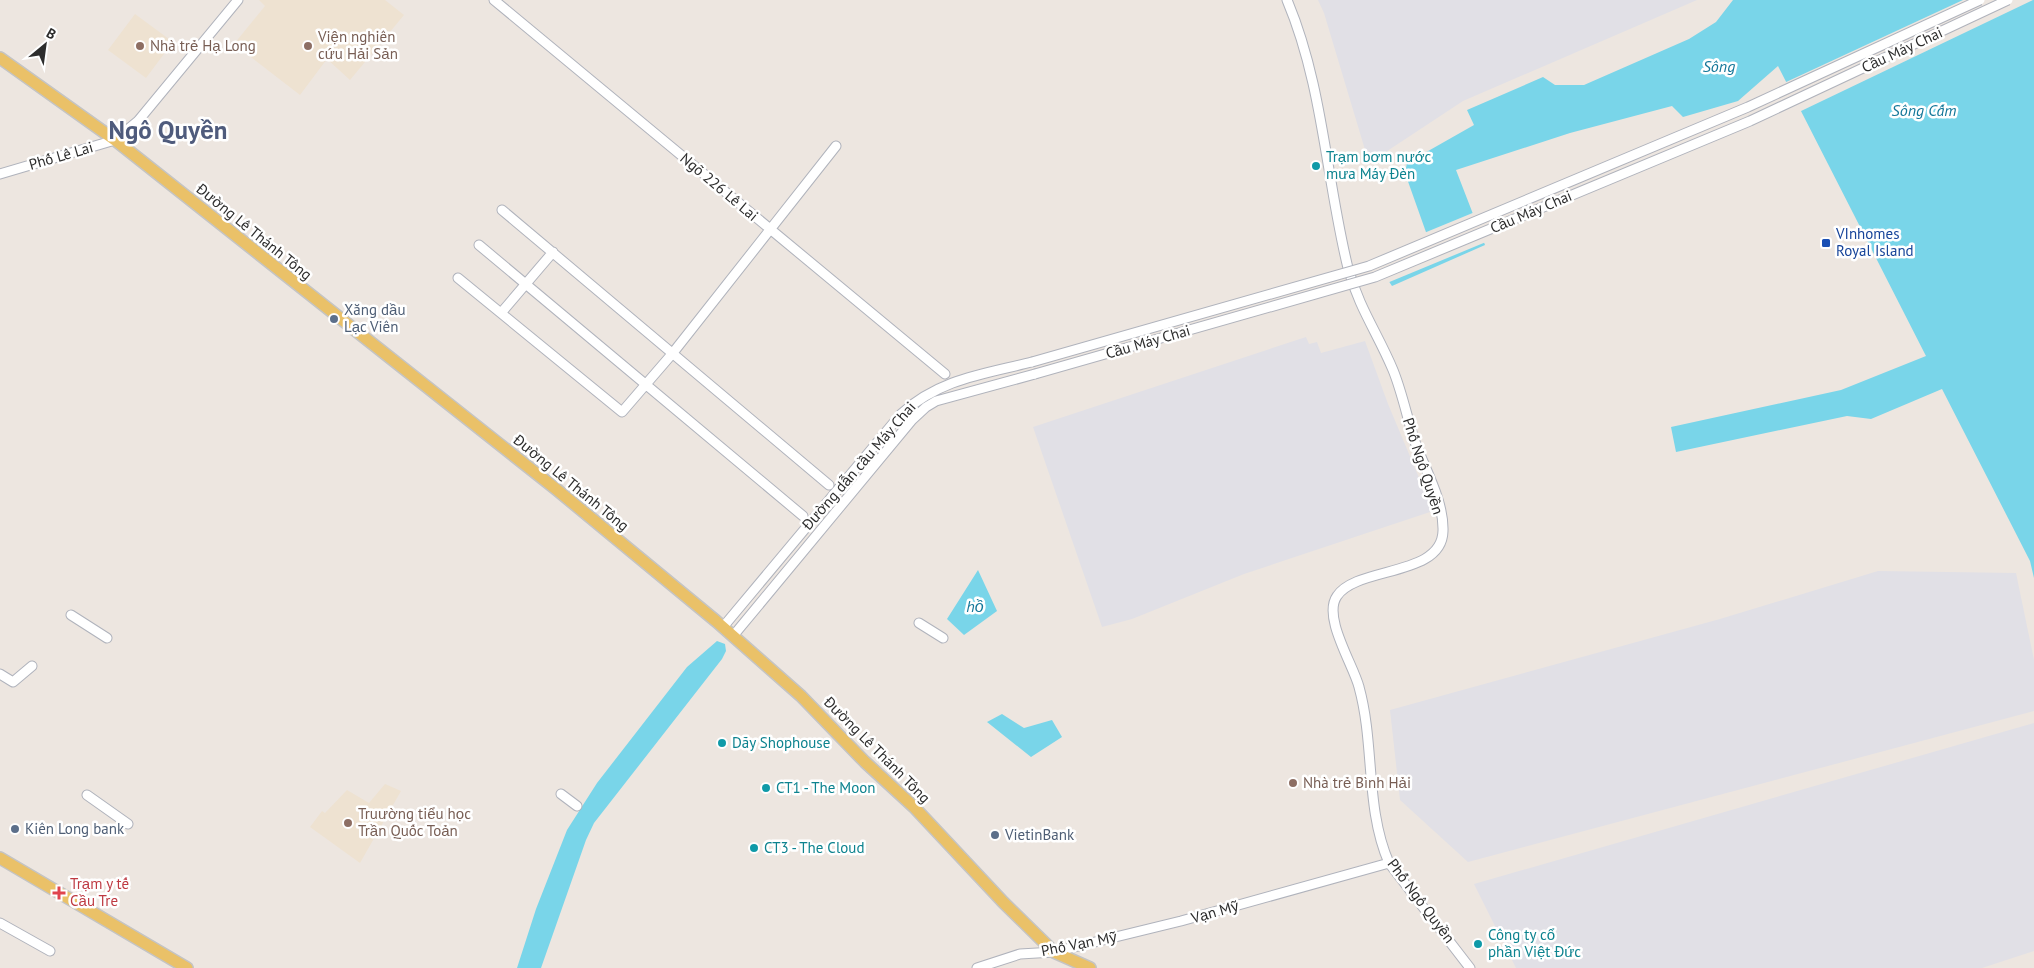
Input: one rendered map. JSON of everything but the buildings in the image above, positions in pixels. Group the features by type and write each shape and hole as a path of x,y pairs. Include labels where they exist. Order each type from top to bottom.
{"main road":[{"name":"Đường Lê Thánh Tông","path":"0,58 115,140 556,489 723,627 801,696 865,762 914,807 1003,902 1054,952 1090,968"},
{"path":"0,858 187,968"}],"street":[{"name":"Phố Lê Lai","path":"0,174 115,140 138,120 238,0"},
{"name":"Ngõ 226 Lê Lai","path":"494,0 945,374"},
{"name":"Phố Ngô Quyền","path":"1286,0 1314,82 1337,223 1354,290 1363,312 1394,371 1419,455 1438,499 1443,531 1438,547 1423,560 1357,583 1340,593 1334,603 1334,617 1346,659 1357,679 1360,691 1368,737 1378,833 1389,863 1470,968"},
{"name":"Cầu Máy Chai","path":"1032,362 1369,266 1748,107 1980,0"},
{"name":"Cầu Máy Chai","path":"1035,374 1375,277 1750,121 2008,0"},
{"path":"458,278 622,412 672,354 836,146"},
{"path":"502,210 829,485"},
{"path":"479,245 803,516"},
{"path":"501,313 552,252"},
{"name":"Đường dẫn cầu Máy Chai","path":"723,627 901,414 916,400 951,382 1032,362"},
{"name":"Đường dẫn cầu Máy Chai","path":"733,636 867,474 926,407 956,395 1035,374"},
{"path":"72,615 107,638"},
{"path":"920,623 943,638"},
{"path":"0,674 14,682 32,666"},
{"path":"561,794 577,806"},
{"path":"87,795 128,824"},
{"name":"Vạn Mỹ","path":"1181,921 1389,863"},
{"name":"Phố Vạn Mỹ","path":"977,968 1020,954 1054,952 1181,921"},
{"path":"0,923 50,951"}],"shaded area":[{"name":"Viện nghiên cứu Hải Sản","path":"259,0 385,0 404,15 350,80 327,59 300,95 234,44 265,6"},
{"path":"1318,0 1697,0 1463,101 1369,163 1324,13"},
{"name":"Nhà trẻ Hạ Long","path":"135,14 173,42 146,78 108,50"},
{"path":"1306,337 1309,344 1317,342 1321,353 1365,341 1388,404 1433,511 1244,574 1132,619 1102,627 1033,427"},
{"path":"1878,571 2016,573 2034,660 2034,711 1468,862 1400,800 1390,710 1720,619"},
{"path":"2034,723 2034,951 1982,968 1516,968 1474,884"},
{"name":"Truường tiểu học Trần Quốc Toản","path":"385,784 401,791 360,863 310,827 322,811 325,813 347,790 369,803"}],"water":[{"name":"Sông Cấm","path":"1733,0 2034,0 2034,578 2030,561 1942,389 1871,419 1847,416 1676,452 1671,427 1841,390 1926,356 1778,66 1738,101 1683,117 1672,106 1570,133 1456,170 1485,245 1392,286 1380,268 1421,247 1427,235 1405,173 1407,163 1474,125 1467,110 1543,77 1555,85 1584,85 1689,39 1716,22"},
{"name":"hồ","path":"978,570 997,611 964,635 947,619"},
{"path":"717,641 725,644 726,651 722,659 594,823 586,840 541,968 517,968 536,909 567,830 597,783 687,667"},
{"path":"1002,714 1024,728 1052,720 1062,737 1031,757 987,722"}],"pier":[{"path":"1963,0 2033,0 1799,112 1784,83"},
{"path":"1475,212 1486,242 1387,283 1378,266 1419,245 1424,233"}],"place":[{"name":"Nhà trẻ Hạ Long","path":"140,46"},
{"name":"Viện nghiên cứu Hải Sản","path":"308,46"},
{"name":"Trạm bơm nước mưa Máy Đèn","path":"1316,166"},
{"name":"VInhomes Royal Island","path":"1826,243"},
{"name":"Xăng dầu Lạc Viên","path":"334,319"},
{"name":"Dãy Shophouse","path":"722,743"},
{"name":"Nhà trẻ Bình Hải","path":"1293,783"},
{"name":"CT1 - The Moon","path":"766,788"},
{"name":"Truường tiểu học Trần Quốc Toản","path":"348,823"},
{"name":"Kiên Long bank","path":"15,829"},
{"name":"VietinBank","path":"995,835"},
{"name":"CT3 - The Cloud","path":"754,848"},
{"name":"Trạm y tế Cầu Tre","path":"59,893"},
{"name":"Công ty cổ phần Việt Đức","path":"1478,944"}],"district":[{"name":"Ngô Quyền","path":"168,130"}],"water label":[{"name":"Sông","path":"1719,66"}]}
